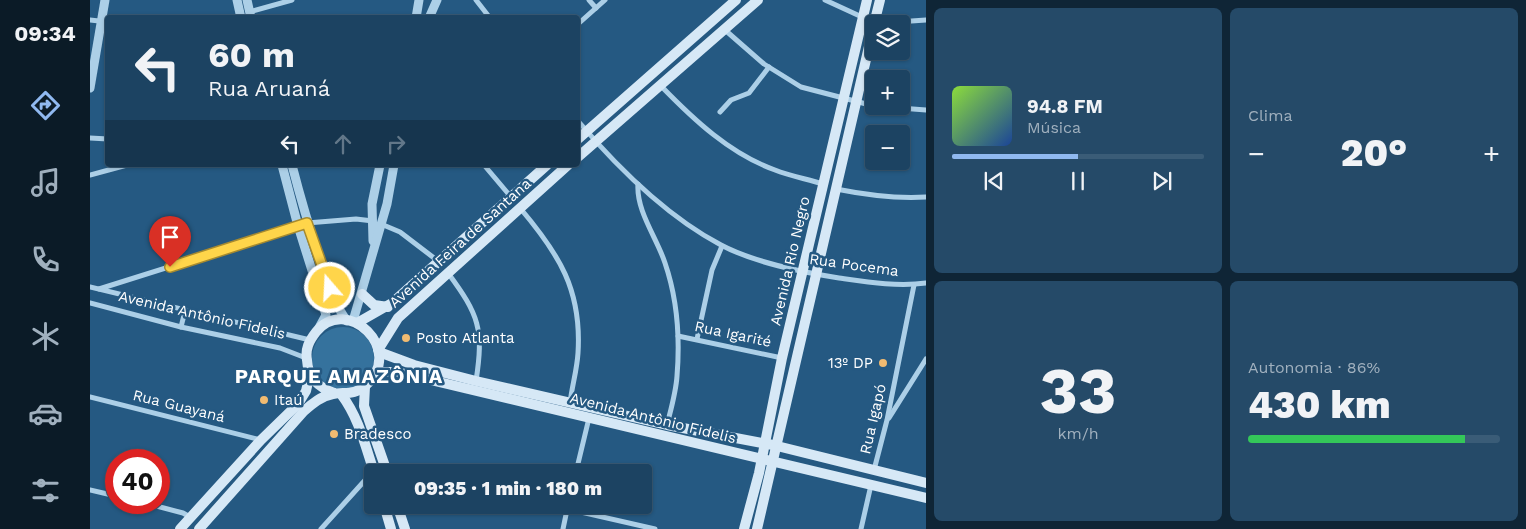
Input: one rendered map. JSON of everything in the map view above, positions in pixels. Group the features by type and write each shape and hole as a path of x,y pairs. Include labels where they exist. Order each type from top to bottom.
{"main road":[{"path":"580,136 736,0"},
{"path":"580,155 758,0"},
{"name":"Avenida Rio Negro","path":"744,529 762,460 782,358 867,0"},
{"name":"Avenida Rio Negro","path":"876,15 880,0"},
{"name":"Avenida Rio Negro","path":"757,529 778,446 814,274 866,60"},
{"name":"Avenida Feira de Santana","path":"352,322 387,306 545,167"},
{"name":"Avenida Feira de Santana","path":"379,351 398,318 566,167"},
{"path":"362,294 374,305 387,306 398,318"},
{"path":"198,529 304,411 317,400 337,394 358,391 374,377 378,368 379,351 369,331 352,322 330,321 320,326 310,340 306,358 310,373 314,382 337,394 351,408 359,425 371,464"},
{"name":"Avenida Antônio Fidelis","path":"379,351 414,365 476,381 667,425 765,443 925,482"},
{"name":"Avenida Antônio Fidelis","path":"374,377 383,372 397,372 926,498"},
{"path":"180,529 261,440 298,404 306,391 310,373"},
{"path":"365,386 364,406 384,464"},
{"path":"871,485 875,480 884,478 902,482 925,482"},
{"path":"387,514 392,529"},
{"path":"400,514 405,529"}],"street":[{"path":"90,88 104,22 105,0"},
{"path":"237,0 241,15"},
{"path":"247,0 251,15 292,0"},
{"path":"416,15 419,0"},
{"path":"430,15 437,0"},
{"path":"476,0 488,15"},
{"path":"589,0 596,8"},
{"path":"580,22 605,0"},
{"path":"825,0 862,17"},
{"path":"90,20 104,22"},
{"path":"910,21 926,20"},
{"path":"725,30 769,67 801,87 865,104"},
{"path":"720,112 731,100 749,93 769,67"},
{"path":"661,86 691,117 730,146 773,169 823,184"},
{"path":"910,109 926,110"},
{"name":"Rua Pocema","path":"580,124 595,142 638,184 685,222 722,246 814,274 865,282 914,285 926,283"},
{"path":"90,138 105,139"},
{"path":"90,175 120,167"},
{"path":"283,167 298,226 326,315 320,326"},
{"path":"293,167 307,223 338,310 352,322 382,224 394,167"},
{"path":"374,246 372,204 380,167"},
{"path":"486,167 511,197"},
{"path":"638,184 640,205 657,240 672,288 678,336 677,377 667,425"},
{"path":"836,188 868,196 926,197"},
{"path":"520,208 548,241 561,262 570,286 576,312 578,353 570,402"},
{"path":"99,289 307,223 356,219 372,221 400,232 438,261"},
{"path":"697,339 712,270 722,246"},
{"path":"447,272 468,300 479,330 480,356 476,381"},
{"name":"Rua Igapó","path":"874,470 887,420 914,285"},
{"name":"Avenida Antônio Fidelis","path":"90,287 310,340"},
{"path":"320,292 328,296 330,288"},
{"name":"Avenida Antônio Fidelis","path":"90,303 181,327 280,348 306,358"},
{"path":"181,327 185,311"},
{"name":"Rua Igarité","path":"678,336 782,358"},
{"path":"887,420 926,358"},
{"name":"Rua Guayaná","path":"90,397 261,440"},
{"path":"578,464 590,418"},
{"path":"321,529 364,481"},
{"path":"861,529 871,485"},
{"path":"90,490 105,493"},
{"path":"170,510 190,517"},
{"path":"563,529 566,514"},
{"path":"596,514 655,529"}],"shaded area":[{"path":"343,327 355,329 365,336 372,346 374,358 372,370 365,380 355,387 343,389 331,387 321,380 314,370 312,358 314,346 321,336 331,329"}],"place":[{"name":"Posto Atlanta","path":"406,338"},
{"name":"13º DP","path":"883,363"},
{"name":"Itaú","path":"264,400"},
{"name":"Bradesco","path":"334,434"}],"district":[{"name":"PARQUE AMAZÔNIA","path":"339,376"}],"route":[{"path":"170,267 307,223 330,288"}]}
